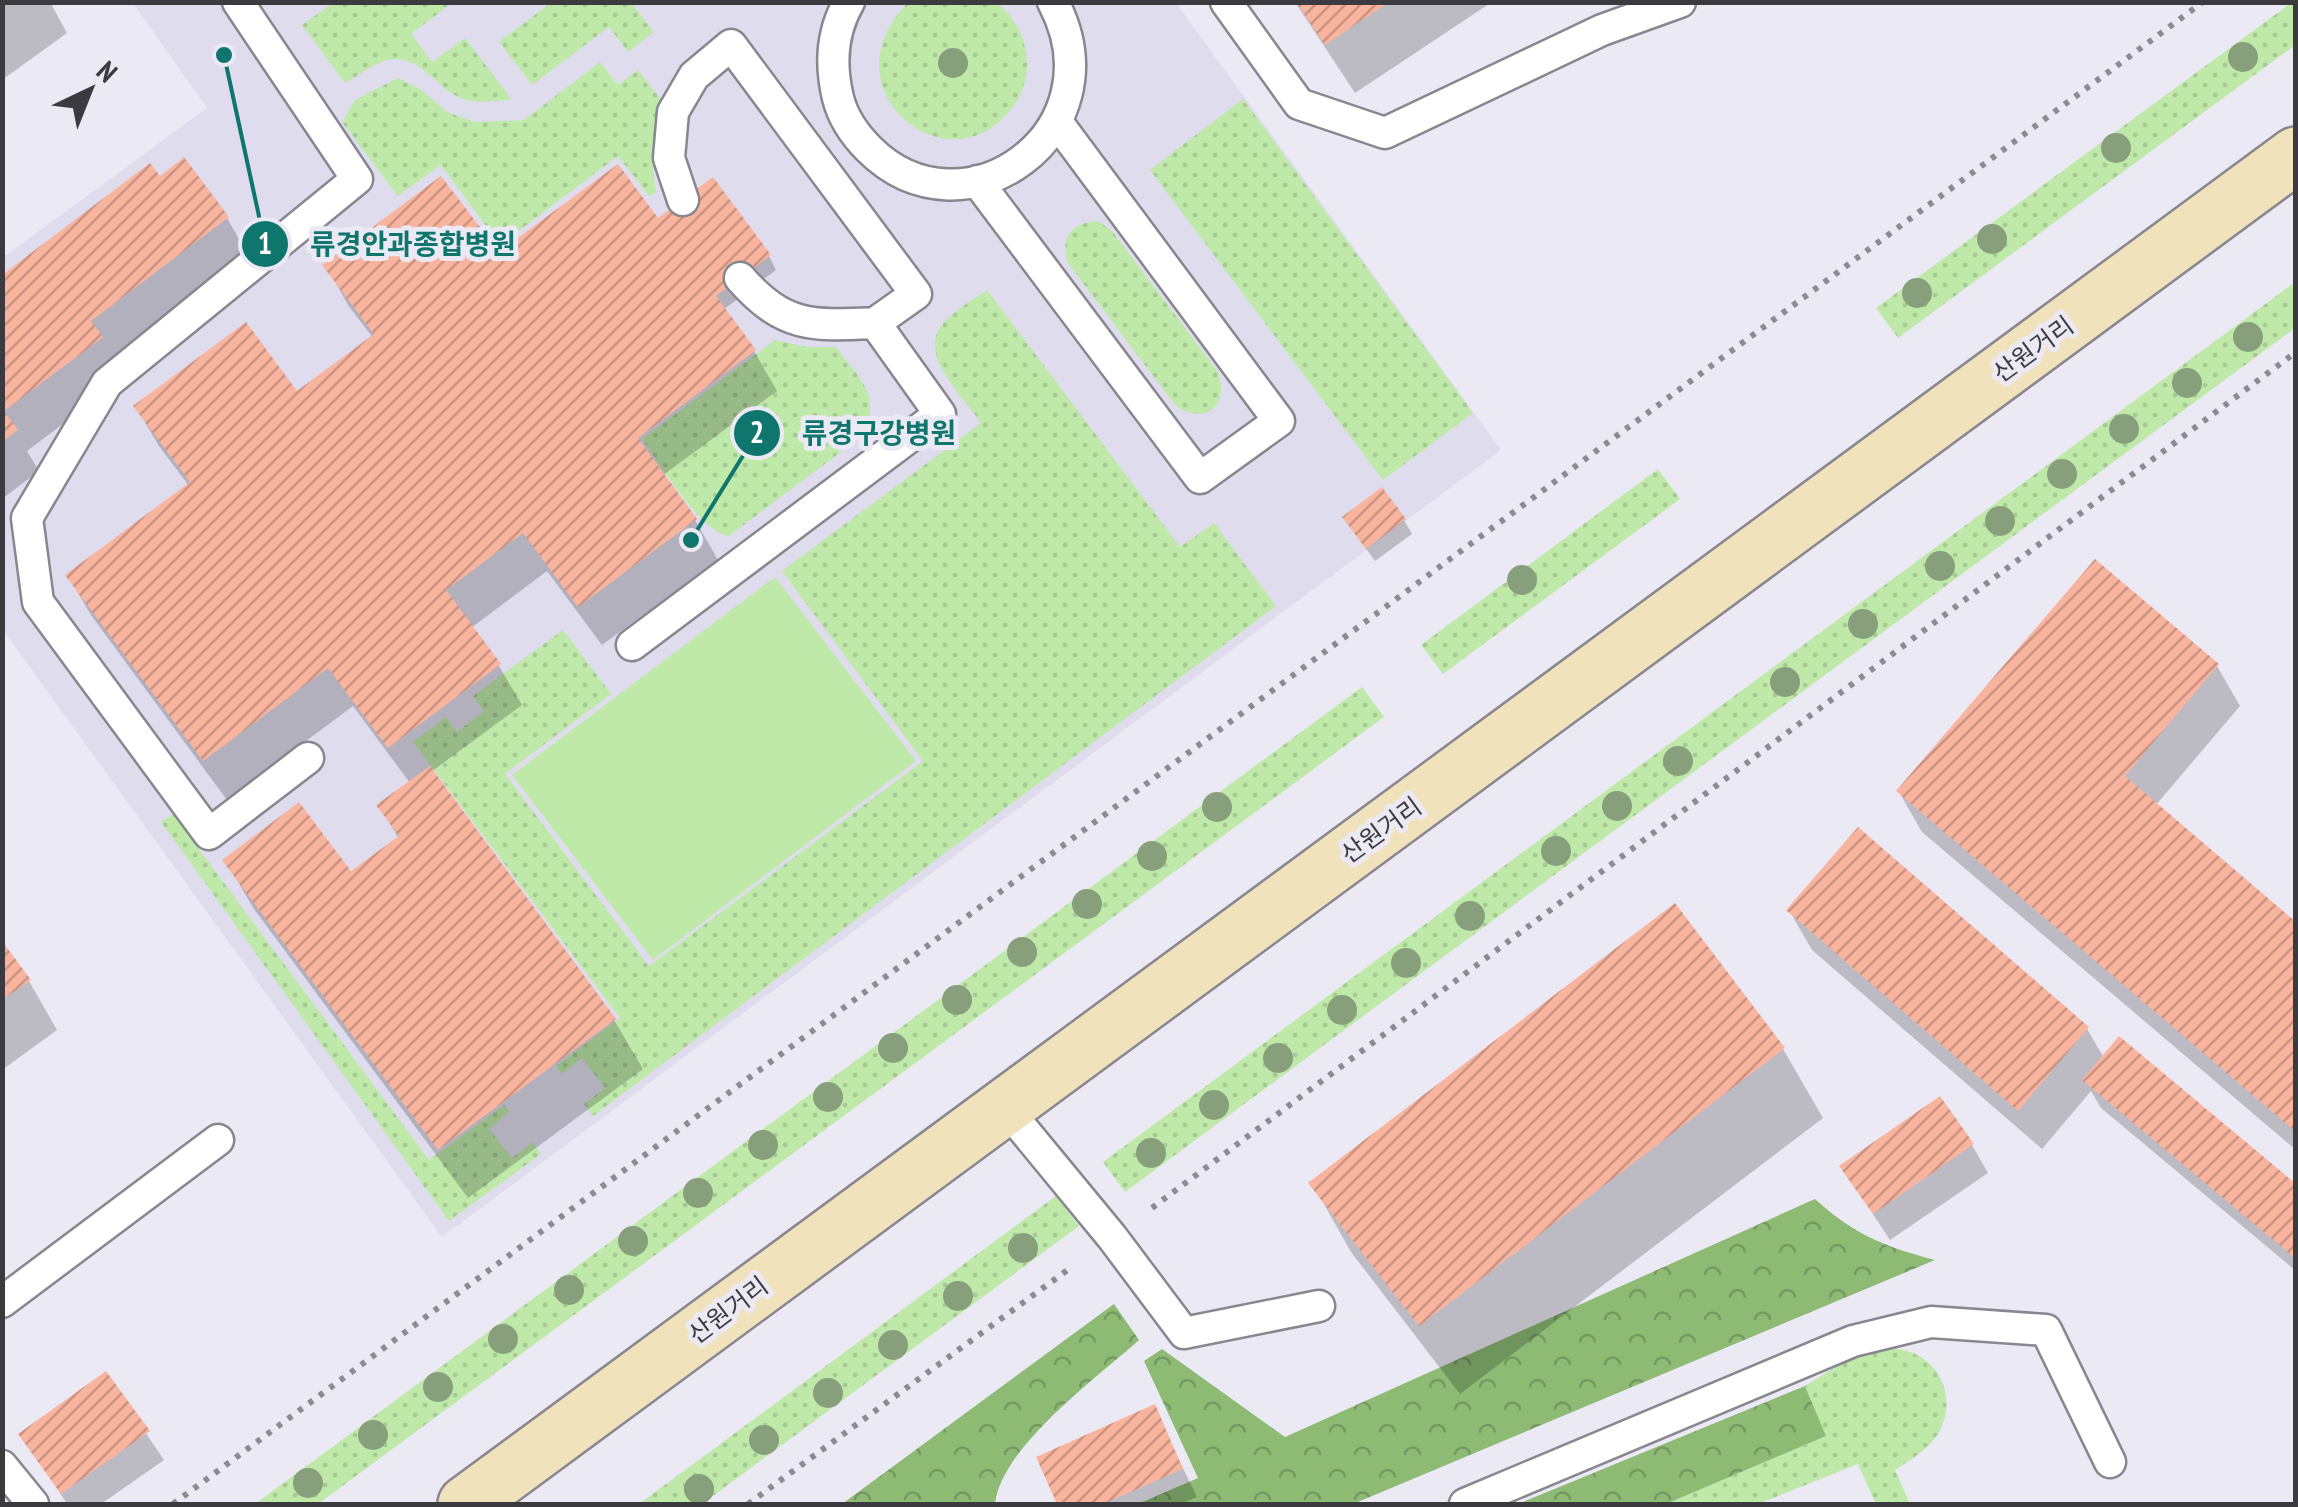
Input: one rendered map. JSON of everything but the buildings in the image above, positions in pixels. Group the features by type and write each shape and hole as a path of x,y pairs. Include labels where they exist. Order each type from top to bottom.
{"main road":[{"name":"산원거리","path":"466,1504 2296,155"}],"lane":[{"path":"238,2 357,179 107,383 27,518 38,602 209,834 308,758"},
{"path":"847,4 834,38 832,73 840,106 856,136 880,160 910,176 943,184 977,181 1009,170 1037,149 1057,122 1070,90 1072,56 1064,23 1053,2"},
{"path":"1226,2 1299,104 1385,133 1602,30 1680,2"},
{"path":"682,200 668,158 673,112 694,76 731,45 916,294 875,324 827,326 792,320 760,301 740,278"},
{"path":"977,181 1200,478 1240,450 1278,421 1057,122"},
{"path":"820,163 856,136"},
{"path":"632,645 940,414 875,324"},
{"path":"1004,1106 1184,1333 1319,1306"},
{"path":"2,1302 218,1140"},
{"path":"1466,1504 1853,1341 1932,1322 2046,1330 2110,1462"},
{"path":"2,1466 33,1504"}],"path":[{"path":"174,1504 2204,2"},
{"path":"748,1504 1112,1238 2296,352"}],"shaded area":[{"path":"133,3 1176,3 1501,450 442,1237 3,630 2,258 207,108"}],"green space":[{"path":"552,2 631,3 654,32 628,52 609,27 532,85 499,42"},
{"path":"333,3 452,3 411,34 432,62 465,38 512,100 462,99 405,60 389,60 345,83 302,25"},
{"path":"908,3 996,3 1015,23 1027,60 1023,89 1005,116 979,134 951,139 924,132 901,116 885,93 879,65 886,35"},
{"path":"2295,3 2295,45 1898,338 1876,308"},
{"path":"600,62 618,85 638,70 663,102 653,147 656,192 649,196 618,156 500,245 441,165 398,196 342,122 355,100 398,78 422,90 447,112 474,122 524,120"},
{"path":"1243,99 1473,413 1383,480 1150,170"},
{"path":"1098,221 1112,231 1218,372 1221,395 1212,410 1196,414 1175,405 1068,263 1066,246 1070,233 1081,225"},
{"path":"2295,282 2295,328 1125,1192 1103,1162"},
{"path":"987,290 1180,547 1214,523 1276,606 593,1116 584,1104 605,1088 582,1058 562,1074 556,1066 620,1018 413,742 446,717 457,732 484,711 473,696 563,630 611,694 505,774 649,966 923,761 782,571 981,423 944,372 935,345 947,319"},
{"path":"775,340 807,347 836,347 861,380 870,401 870,413 858,439 729,536 718,532 693,510 642,439"},
{"path":"1658,469 1680,499 1443,674 1421,645"},
{"path":"775,577 916,761 653,960 512,775"},
{"path":"1362,687 1384,717 318,1504 255,1504"},
{"path":"173,814 429,1160 504,1105 510,1111 489,1129 512,1158 533,1142 541,1154 449,1221 161,822"},
{"path":"1056,1196 1079,1226 702,1504 639,1504"},
{"path":"1815,1199 1870,1238 1935,1260 1353,1504 1138,1504 1198,1478 1144,1361 1162,1349 1285,1437"},
{"path":"1114,1304 1139,1340 1032,1437 1001,1482 995,1504 842,1504"},
{"path":"1884,1346 1926,1360 1940,1378 1946,1400 1943,1423 1934,1439 1895,1470 1910,1504 1876,1504 1858,1464 1758,1504 1666,1504 1826,1436 1805,1386 1848,1359"},
{"path":"1805,1386 1826,1436 1666,1504 1518,1504"}],"place":[{"name":"류경안과종합병원","path":"224,55"},
{"name":"류경구강병원","path":"691,540"}]}
